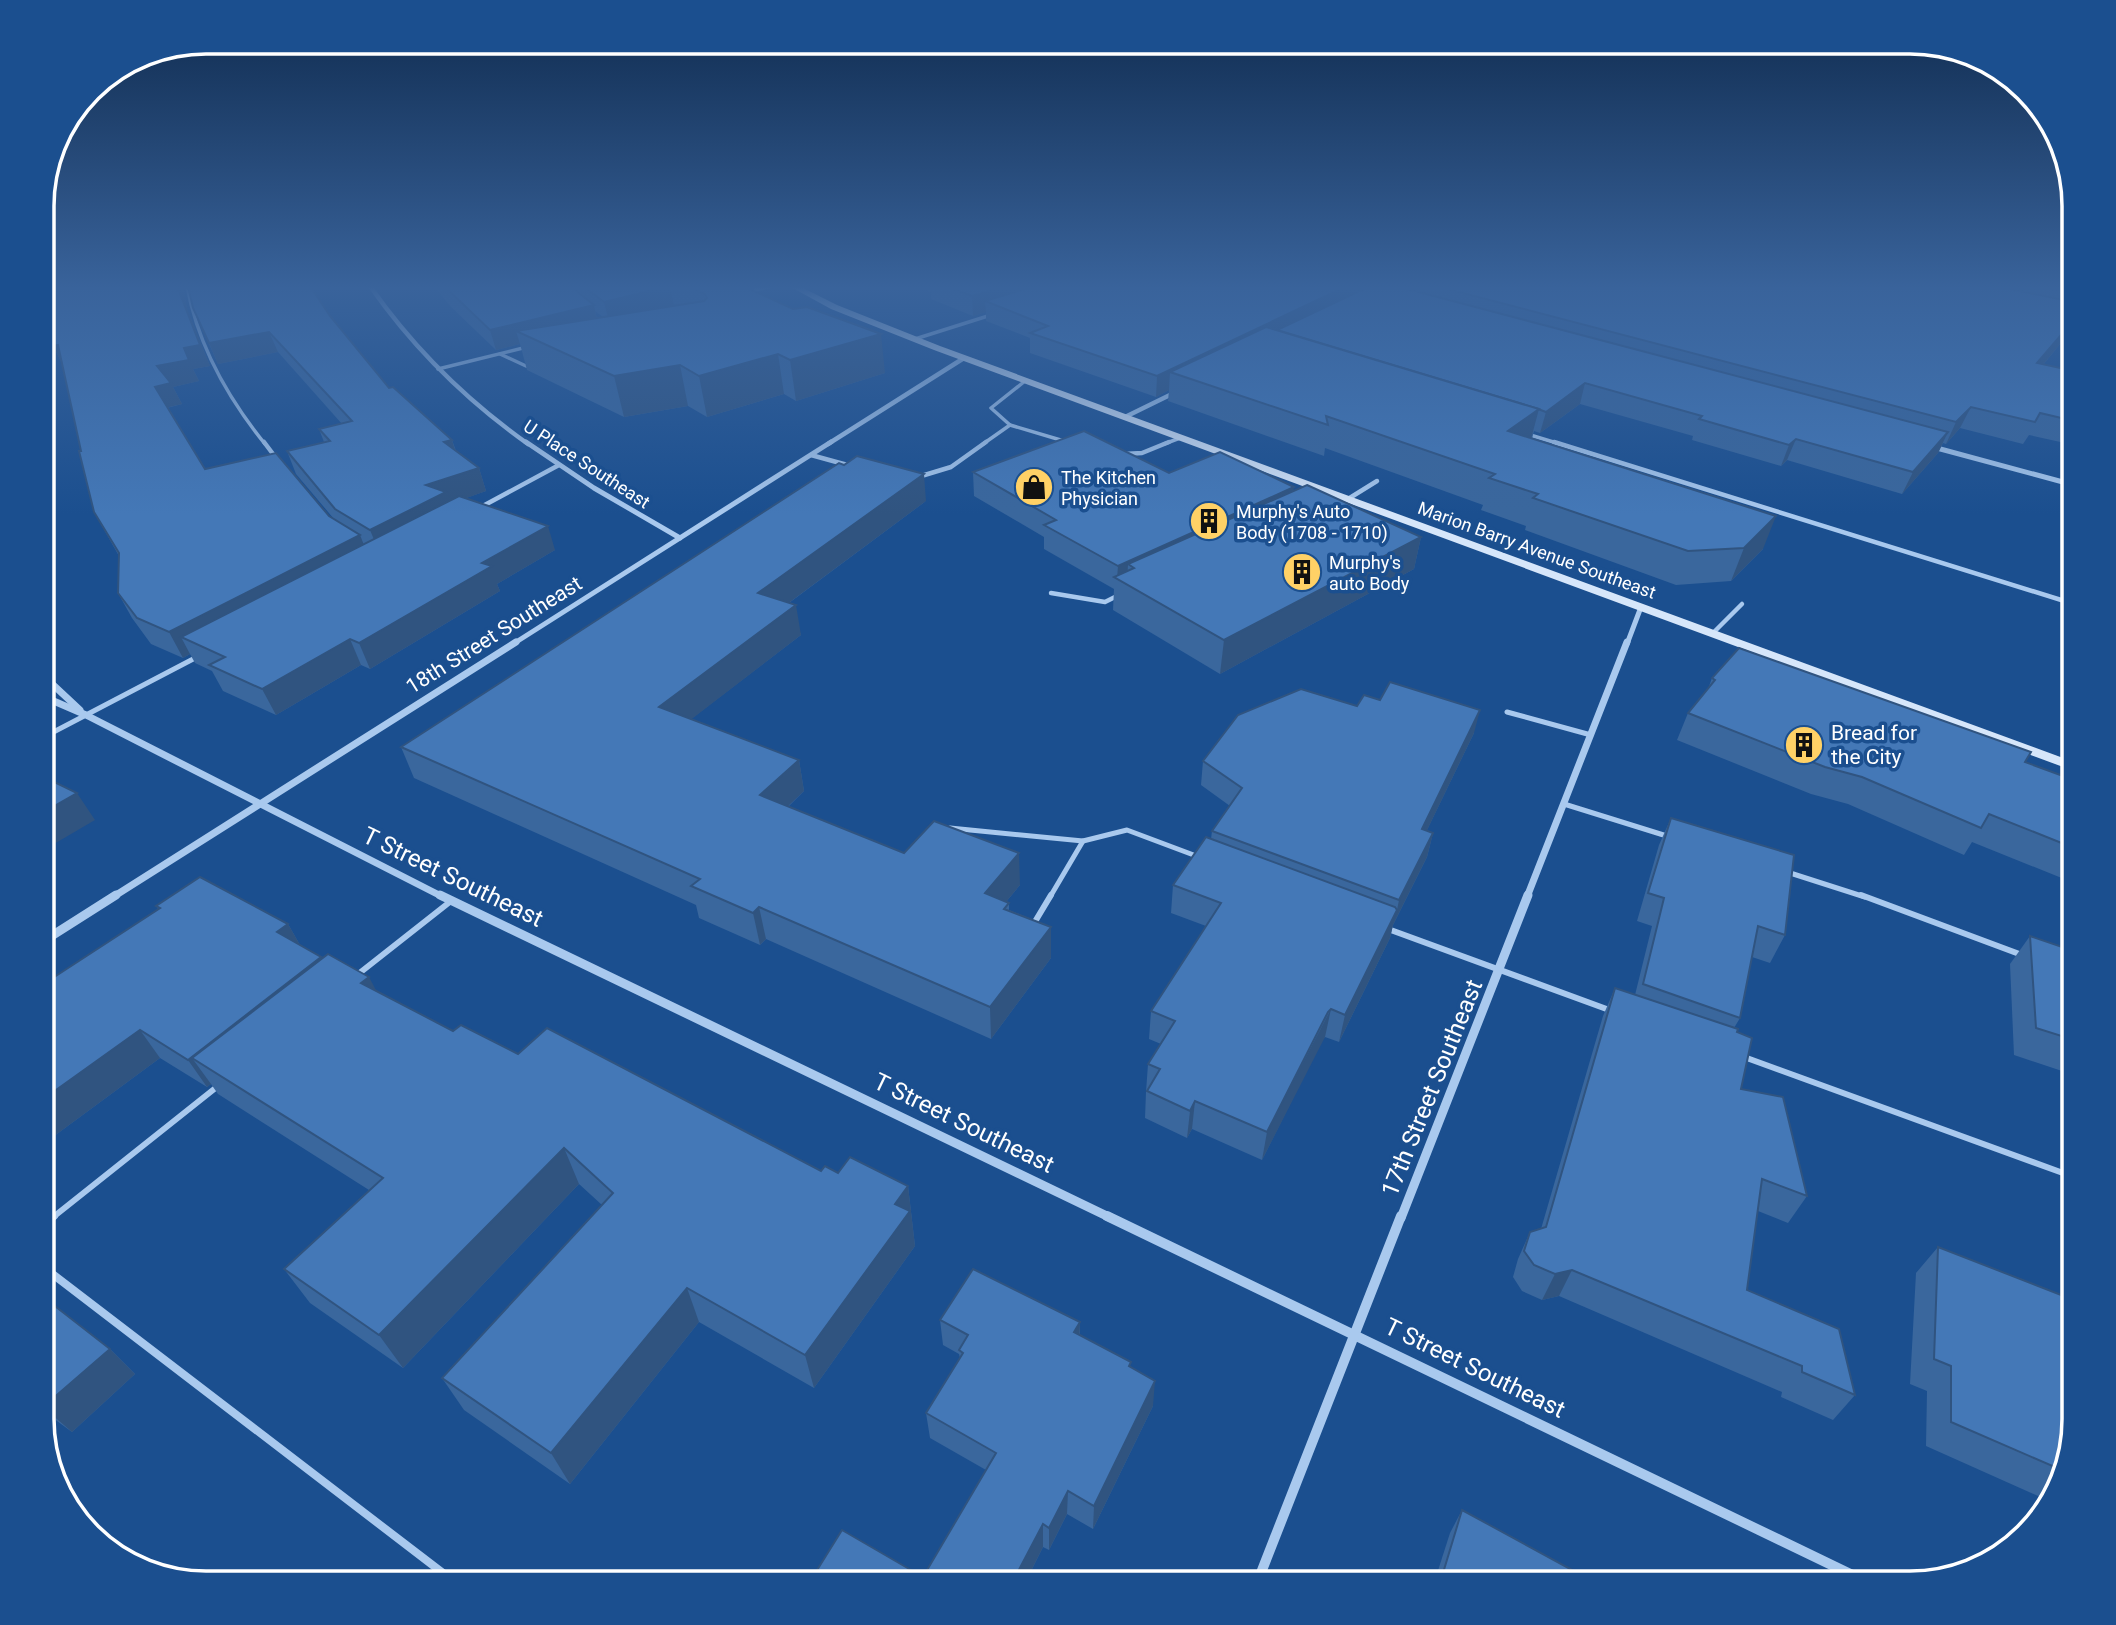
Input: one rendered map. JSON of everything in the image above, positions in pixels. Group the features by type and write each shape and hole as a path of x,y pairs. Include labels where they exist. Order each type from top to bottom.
{"main road":[{"name":"Marion Barry Avenue Southeast","path":"974,362 1331,497 1348,499 2062,762"}],"street":[{"name":"U Place Southeast","path":"432,362 496,420 558,466 680,538"},
{"name":"18th Street Southeast","path":"55,934 958,362"},
{"path":"1125,417 1181,389"},
{"path":"1929,446 2062,482"},
{"name":"17th Street Southeast","path":"1262,1571 1642,607"},
{"path":"55,687 86,715"},
{"name":"T Street Southeast","path":"55,702 451,901 1844,1571"}],"lane":[{"path":"212,362 217,375 282,465"},
{"path":"438,369 468,362"},
{"path":"517,362 526,366 539,364"},
{"path":"1024,381 991,408 1010,425 1070,443"},
{"path":"908,480 951,467 1010,425"},
{"path":"1522,432 2062,600"},
{"path":"1119,454 1142,453 1180,438"},
{"path":"811,455 855,467"},
{"path":"477,509 558,466"},
{"path":"1348,499 1377,481"},
{"path":"1051,593 1105,602 1130,590"},
{"path":"1712,634 1742,604"},
{"path":"55,731 202,654"},
{"path":"1507,712 1591,735"},
{"path":"1564,804 1681,840"},
{"path":"946,828 1083,841 1127,830 1203,859"},
{"path":"1031,928 1083,841"},
{"path":"1773,868 1852,892 2035,960"},
{"path":"351,980 451,901"},
{"path":"1381,926 1617,1012"},
{"path":"1741,1056 2062,1173"},
{"path":"55,1216 223,1082"},
{"path":"55,1276 440,1571"}],"building":[{"path":"62,362 179,362 157,366 171,383 155,387 205,469 276,453 329,516 360,535 169,632 137,618 118,593 119,553 94,512"},
{"path":"297,362 368,362 389,388 393,387 452,440 444,442 479,468 426,485 446,492 370,530 335,509 287,451 330,441 319,429 352,421"},
{"path":"583,362 750,362 699,376 680,365 614,376"},
{"path":"1115,362 1187,362 1157,376"},
{"path":"1192,362 1382,362 1539,409 1508,431 1776,516 1744,548 1688,551 1533,498 1538,494 1489,478 1495,474 1326,416 1328,425 1170,372"},
{"path":"1383,362 1683,362 1948,432 1913,472 1796,439 1789,445 1699,419 1702,416 1585,383 1546,412"},
{"path":"1726,362 2038,362 2062,368 2062,418 2040,413 2035,422 1971,407 1956,422"},
{"path":"1084,431 1169,473 1220,452 1294,487 1118,566 1044,525 1056,520 973,472"},
{"path":"857,456 924,474 758,593 796,605 659,707 799,760 760,795 904,853 934,821 1019,853 985,893 1009,903 1004,909 1051,927 990,1007 759,907 753,913 691,886 700,879 401,747 839,463 844,465"},
{"path":"1307,485 1421,537 1224,640 1114,577 1134,568 1128,564"},
{"path":"459,496 548,526 482,563 492,566 359,643 350,639 262,689 209,665 225,657 181,637"},
{"path":"1739,648 2031,752 2025,762 2062,776 2062,843 1989,814 1981,828 1862,777 1825,767 1688,713 1715,680 1712,678"},
{"path":"1390,682 1480,710 1422,829 1433,833 1399,900 1212,831 1242,788 1203,761 1238,715 1301,689 1357,706 1364,695 1380,700"},
{"path":"55,782 77,793 55,806"},
{"path":"1671,818 1794,855 1785,935 1758,926 1740,1018 1643,984 1664,898 1648,893"},
{"path":"1206,837 1397,910 1345,1015 1331,1009 1328,1012 1267,1132 1195,1101 1190,1111 1147,1091 1160,1069 1148,1064 1175,1021 1151,1011 1221,903 1173,885"},
{"path":"200,877 288,924 277,932 321,957 188,1060 140,1030 55,1091 55,977 160,908 156,906"},
{"path":"2030,936 2062,947 2062,1036 2036,1028"},
{"path":"328,954 369,977 361,983 453,1031 461,1025 518,1054 547,1028 821,1171 825,1166 838,1173 850,1157 908,1186 895,1204 910,1211 805,1355 687,1288 551,1453 442,1378 613,1193 564,1148 379,1335 284,1269 383,1178 192,1058"},
{"path":"1615,988 1738,1029 1737,1032 1752,1038 1741,1089 1783,1097 1807,1196 1762,1179 1747,1290 1839,1329 1855,1395 1802,1372 1802,1366 1572,1270 1555,1274 1534,1265 1524,1251 1530,1232 1546,1227"},
{"path":"1938,1247 2062,1295 2062,1419 2054,1467 1951,1422 1951,1366 1934,1359"},
{"path":"973,1269 1080,1322 1074,1332 1131,1362 1129,1366 1155,1381 1094,1506 1068,1491 1049,1528 1043,1524 1018,1571 927,1571 996,1453 926,1413 963,1353 959,1350 968,1335 940,1320"},
{"path":"55,1306 110,1349 55,1397"},
{"path":"1462,1510 1574,1571 1444,1571"},
{"path":"842,1530 913,1571 816,1571"}],"place":[{"name":"The Kitchen Physician","path":"1034,487"},
{"name":"Murphy's Auto Body (1708 - 1710)","path":"1209,521"},
{"name":"Murphy's auto Body","path":"1302,572"},
{"name":"Bread for the City","path":"1804,745"}]}
